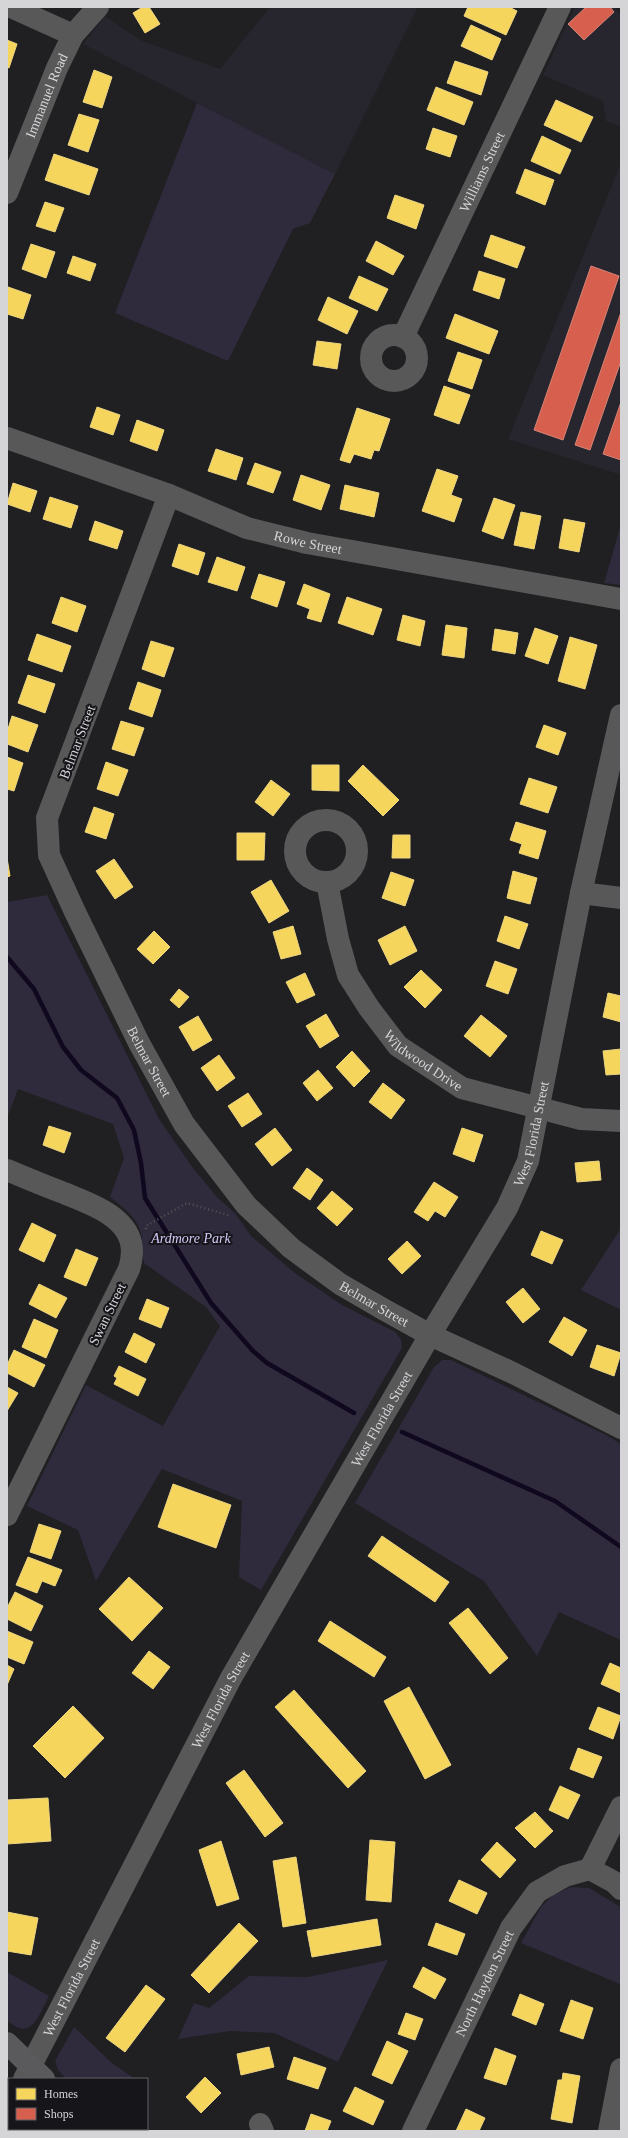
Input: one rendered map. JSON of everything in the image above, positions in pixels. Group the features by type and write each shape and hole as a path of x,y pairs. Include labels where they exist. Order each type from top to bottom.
{"main road":[{"path":"7,2043 33,2074"}],"street":[{"path":"11,7 73,34"},
{"name":"Immanuel Road","path":"7,193 57,68 73,34 98,7"},
{"name":"Williams Street","path":"403,337 560,7"},
{"name":"Rowe Street","path":"7,438 169,495 247,528 307,543 621,599"},
{"name":"Belmar Street","path":"169,495 47,818 49,855 75,912 139,1043 184,1124 246,1205 291,1248 340,1284 430,1335 513,1373 621,1428"},
{"name":"West Florida Street","path":"33,2074 230,1678 430,1335 507,1208 528,1161 581,893 621,715"},
{"name":"Wildwood Drive","path":"327,882 338,939 348,975 368,1008 398,1046 462,1088 581,1119 621,1121"},
{"path":"581,893 621,898"},
{"name":"Swan Street","path":"7,1170 102,1209 120,1222 130,1241 132,1251 129,1269 7,1515"},
{"path":"621,1807 590,1870 614,1882 621,1889"},
{"name":"North Hayden Street","path":"413,2131 511,1928 537,1892 565,1876 590,1870"},
{"path":"609,2131 621,2069"}],"path":[{"path":"155,1221 187,1203 231,1216 246,1205"}],"shaded area":[{"path":"270,7 418,7 335,174 83,44 105,16 140,40 220,69"},
{"path":"575,7 614,7 621,15 621,127 606,121 603,101 543,75"},
{"path":"621,163 621,475 508,439"}],"green space":[{"path":"197,103 335,174 310,223 293,229 228,361 115,313"},
{"path":"621,524 621,585 604,583"},
{"name":"Ardmore Park","path":"47,895 159,1119 193,1168 217,1197 235,1213 251,1236 295,1273 342,1305 395,1332 401,1339 402,1348 261,1590 239,1577 242,1501 162,1469 96,1581 78,1530 27,1506 86,1385 163,1426 220,1326 206,1307 144,1263 141,1232 135,1220 110,1197 124,1158 113,1124 18,1089 7,1118 7,902"},
{"path":"621,1228 621,1310 581,1290"},
{"path":"442,1360 451,1360 606,1435 621,1444 621,1640 559,1612 537,1656 484,1581 355,1503 434,1367"},
{"path":"571,1887 589,1888 619,1906 621,1910 620,1984 521,1943 541,1907 553,1895"},
{"path":"388,1960 338,2062 274,2033 230,2031 178,2039 194,2003 209,2008 249,1976 308,1977"},
{"path":"7,1972 49,1996 38,2018 28,2028 22,2029 7,2020"},
{"path":"74,2027 112,2063 134,2078 65,2078 58,2070 55,2061"}],"building: Homes":[{"path":"143,7 149,7 160,24 145,33 133,13"},
{"path":"468,7 509,7 517,11 506,35 464,16"},
{"path":"471,25 501,39 492,60 461,46"},
{"path":"7,40 17,44 9,68 7,67"},
{"path":"455,61 488,72 481,95 447,83"},
{"path":"94,70 112,77 102,108 83,102"},
{"path":"436,87 473,102 464,125 427,110"},
{"path":"556,100 593,117 581,142 544,125"},
{"path":"79,114 99,120 88,152 68,145"},
{"path":"433,128 457,136 450,157 426,149"},
{"path":"542,136 571,150 560,174 531,161"},
{"path":"54,154 98,169 89,195 45,180"},
{"path":"525,169 554,180 545,205 516,193"},
{"path":"395,195 424,205 416,229 387,218"},
{"path":"45,202 64,208 55,232 36,226"},
{"path":"491,235 525,247 517,268 484,256"},
{"path":"376,241 404,256 393,275 366,261"},
{"path":"31,244 55,252 46,278 22,269"},
{"path":"73,256 96,264 90,281 67,273"},
{"path":"479,271 505,279 499,299 473,290"},
{"path":"359,276 388,289 377,311 349,298"},
{"path":"8,287 31,295 23,319 7,314"},
{"path":"328,297 358,311 347,334 318,320"},
{"path":"455,314 498,331 489,354 446,338"},
{"path":"317,341 341,344 337,369 313,365"},
{"path":"458,352 482,360 472,389 448,381"},
{"path":"444,386 470,395 459,424 434,415"},
{"path":"97,407 120,415 113,435 90,427"},
{"path":"357,408 390,419 379,451 374,450 371,459 354,454 350,463 340,460"},
{"path":"137,420 164,430 157,451 130,441"},
{"path":"216,449 243,458 236,480 208,471"},
{"path":"255,463 281,472 273,493 247,484"},
{"path":"437,469 458,476 451,495 462,499 454,522 422,511"},
{"path":"301,475 330,485 321,510 293,500"},
{"path":"13,483 37,491 30,512 7,504"},
{"path":"345,485 379,493 374,517 340,509"},
{"path":"50,497 78,506 71,528 43,519"},
{"path":"494,498 515,505 503,539 482,531"},
{"path":"521,512 541,516 534,549 514,545"},
{"path":"564,519 585,523 579,552 559,548"},
{"path":"95,521 123,531 117,549 89,540"},
{"path":"179,544 205,553 198,575 172,566"},
{"path":"217,557 245,567 237,591 208,582"},
{"path":"259,574 285,582 277,607 251,598"},
{"path":"304,584 330,594 321,622 307,618 310,609 297,604"},
{"path":"61,597 86,606 77,632 52,623"},
{"path":"347,597 382,609 373,635 338,623"},
{"path":"403,615 425,621 420,646 397,640"},
{"path":"446,625 467,628 464,658 442,655"},
{"path":"535,628 558,636 548,664 525,656"},
{"path":"495,629 518,633 515,654 492,650"},
{"path":"37,634 71,646 62,672 28,660"},
{"path":"570,637 597,645 585,689 558,681"},
{"path":"151,641 174,648 164,677 142,669"},
{"path":"28,675 55,684 45,713 18,703"},
{"path":"138,682 161,690 152,717 129,709"},
{"path":"12,716 38,725 28,752 7,744 7,732"},
{"path":"121,721 144,728 134,756 112,749"},
{"path":"544,725 566,733 558,755 536,747"},
{"path":"7,757 23,763 14,791 7,789"},
{"path":"106,762 128,770 118,796 97,789"},
{"path":"312,765 339,765 339,791 312,790"},
{"path":"363,765 399,800 383,816 348,781"},
{"path":"529,778 557,787 548,813 520,804"},
{"path":"271,780 290,794 273,816 255,802"},
{"path":"94,807 114,814 106,839 85,832"},
{"path":"516,822 546,831 538,859 519,853 522,844 510,840"},
{"path":"237,833 265,833 264,860 237,860"},
{"path":"393,835 410,835 410,858 392,858"},
{"path":"7,858 10,876 7,877"},
{"path":"114,859 133,887 115,899 96,871"},
{"path":"513,871 537,878 530,904 507,898"},
{"path":"391,872 414,880 405,906 382,898"},
{"path":"271,880 289,911 269,923 251,892"},
{"path":"505,916 528,924 519,949 497,941"},
{"path":"293,926 301,954 281,959 273,932"},
{"path":"405,926 417,951 390,965 378,940"},
{"path":"154,931 170,947 153,964 137,949"},
{"path":"495,961 517,969 508,994 486,986"},
{"path":"421,970 442,990 425,1008 404,987"},
{"path":"305,973 315,995 297,1003 286,982"},
{"path":"179,989 189,997 179,1008 170,1000"},
{"path":"608,993 621,996 621,1022 603,1017"},
{"path":"326,1014 339,1036 320,1048 306,1026"},
{"path":"481,1015 507,1036 490,1057 464,1036"},
{"path":"198,1016 212,1040 193,1051 179,1027"},
{"path":"621,1049 621,1074 606,1075 603,1051"},
{"path":"352,1051 370,1071 354,1087 336,1067"},
{"path":"219,1055 235,1078 217,1091 201,1068"},
{"path":"318,1070 333,1088 317,1101 303,1083"},
{"path":"383,1083 405,1100 391,1119 369,1102"},
{"path":"248,1093 262,1114 242,1127 228,1106"},
{"path":"49,1126 71,1133 64,1153 43,1145"},
{"path":"275,1128 292,1150 272,1166 255,1144"},
{"path":"462,1128 483,1135 474,1162 453,1154"},
{"path":"599,1161 601,1180 577,1182 575,1163"},
{"path":"307,1168 323,1180 310,1200 293,1188"},
{"path":"434,1182 458,1197 445,1217 435,1211 428,1221 414,1212"},
{"path":"332,1191 353,1209 337,1226 317,1208"},
{"path":"32,1223 56,1235 44,1262 19,1250"},
{"path":"541,1231 563,1240 552,1264 531,1255"},
{"path":"407,1241 421,1256 402,1274 388,1259"},
{"path":"76,1249 98,1258 86,1286 64,1277"},
{"path":"39,1284 67,1298 56,1318 29,1304"},
{"path":"523,1288 540,1309 523,1323 506,1302"},
{"path":"147,1299 169,1308 161,1328 139,1319"},
{"path":"564,1317 587,1330 572,1356 549,1342"},
{"path":"34,1319 58,1330 46,1358 22,1347"},
{"path":"134,1333 155,1344 146,1363 125,1352"},
{"path":"597,1345 621,1353 614,1376 590,1367"},
{"path":"14,1350 45,1365 34,1387 7,1373 7,1365"},
{"path":"119,1366 146,1379 138,1396 114,1384 117,1378 114,1376"},
{"path":"7,1387 18,1393 7,1411"},
{"path":"173,1484 231,1505 216,1548 158,1527"},
{"path":"39,1524 61,1531 51,1559 30,1552"},
{"path":"382,1536 449,1582 435,1602 368,1556"},
{"path":"28,1557 62,1570 55,1586 42,1581 37,1593 16,1585"},
{"path":"129,1577 163,1608 132,1641 99,1609"},
{"path":"15,1592 43,1606 31,1631 7,1619 7,1608"},
{"path":"468,1608 508,1658 490,1674 449,1623"},
{"path":"330,1621 386,1657 374,1677 318,1641"},
{"path":"7,1631 33,1642 24,1664 7,1657"},
{"path":"149,1651 170,1667 153,1689 132,1673"},
{"path":"610,1663 621,1668 621,1693 601,1684"},
{"path":"7,1665 14,1669 7,1685"},
{"path":"409,1687 451,1765 425,1779 384,1701"},
{"path":"294,1690 366,1771 348,1788 275,1707"},
{"path":"73,1706 104,1738 65,1778 33,1746"},
{"path":"598,1707 621,1716 613,1739 589,1729"},
{"path":"578,1748 602,1757 593,1778 570,1769"},
{"path":"244,1770 283,1823 265,1837 226,1783"},
{"path":"560,1786 580,1795 568,1819 549,1810"},
{"path":"48,1798 51,1841 7,1844 7,1800"},
{"path":"535,1812 553,1831 535,1848 515,1828"},
{"path":"370,1840 395,1842 391,1902 366,1900"},
{"path":"221,1841 239,1899 217,1906 199,1850"},
{"path":"497,1842 516,1860 500,1878 481,1860"},
{"path":"296,1857 306,1923 283,1927 273,1861"},
{"path":"459,1880 487,1893 477,1914 449,1901"},
{"path":"7,1912 38,1918 31,1955 7,1951"},
{"path":"377,1919 381,1945 312,1957 307,1931"},
{"path":"239,1923 258,1941 209,1993 191,1975"},
{"path":"436,1923 465,1934 457,1955 428,1945"},
{"path":"423,1967 446,1979 435,1999 413,1987"},
{"path":"146,1985 165,1999 125,2052 106,2038"},
{"path":"520,1994 544,2004 536,2025 512,2015"},
{"path":"571,2000 593,2008 583,2039 560,2031"},
{"path":"406,2013 423,2019 415,2040 398,2034"},
{"path":"387,2041 408,2051 392,2084 372,2075"},
{"path":"269,2047 274,2067 241,2075 237,2054"},
{"path":"495,2048 516,2056 506,2085 484,2078"},
{"path":"294,2057 326,2068 318,2089 287,2079"},
{"path":"563,2073 580,2076 572,2123 551,2119 558,2080 562,2080"},
{"path":"205,2077 221,2093 201,2113 186,2097"},
{"path":"355,2087 384,2101 373,2125 343,2111"},
{"path":"466,2109 485,2118 479,2131 456,2131"},
{"path":"311,2114 331,2121 327,2131 305,2131"}],"building: Shops":[{"path":"586,7 610,7 614,12 584,40 568,24"},
{"path":"591,266 619,276 563,440 534,430"},
{"path":"621,312 621,361 590,450 575,445"},
{"path":"621,402 621,460 603,454"}],"waterway":[{"path":"7,957 34,989 63,1047 81,1070 117,1098 134,1130 141,1163 145,1198 211,1303 253,1351 267,1363 354,1413"},
{"path":"402,1432 555,1501 621,1547"}]}
